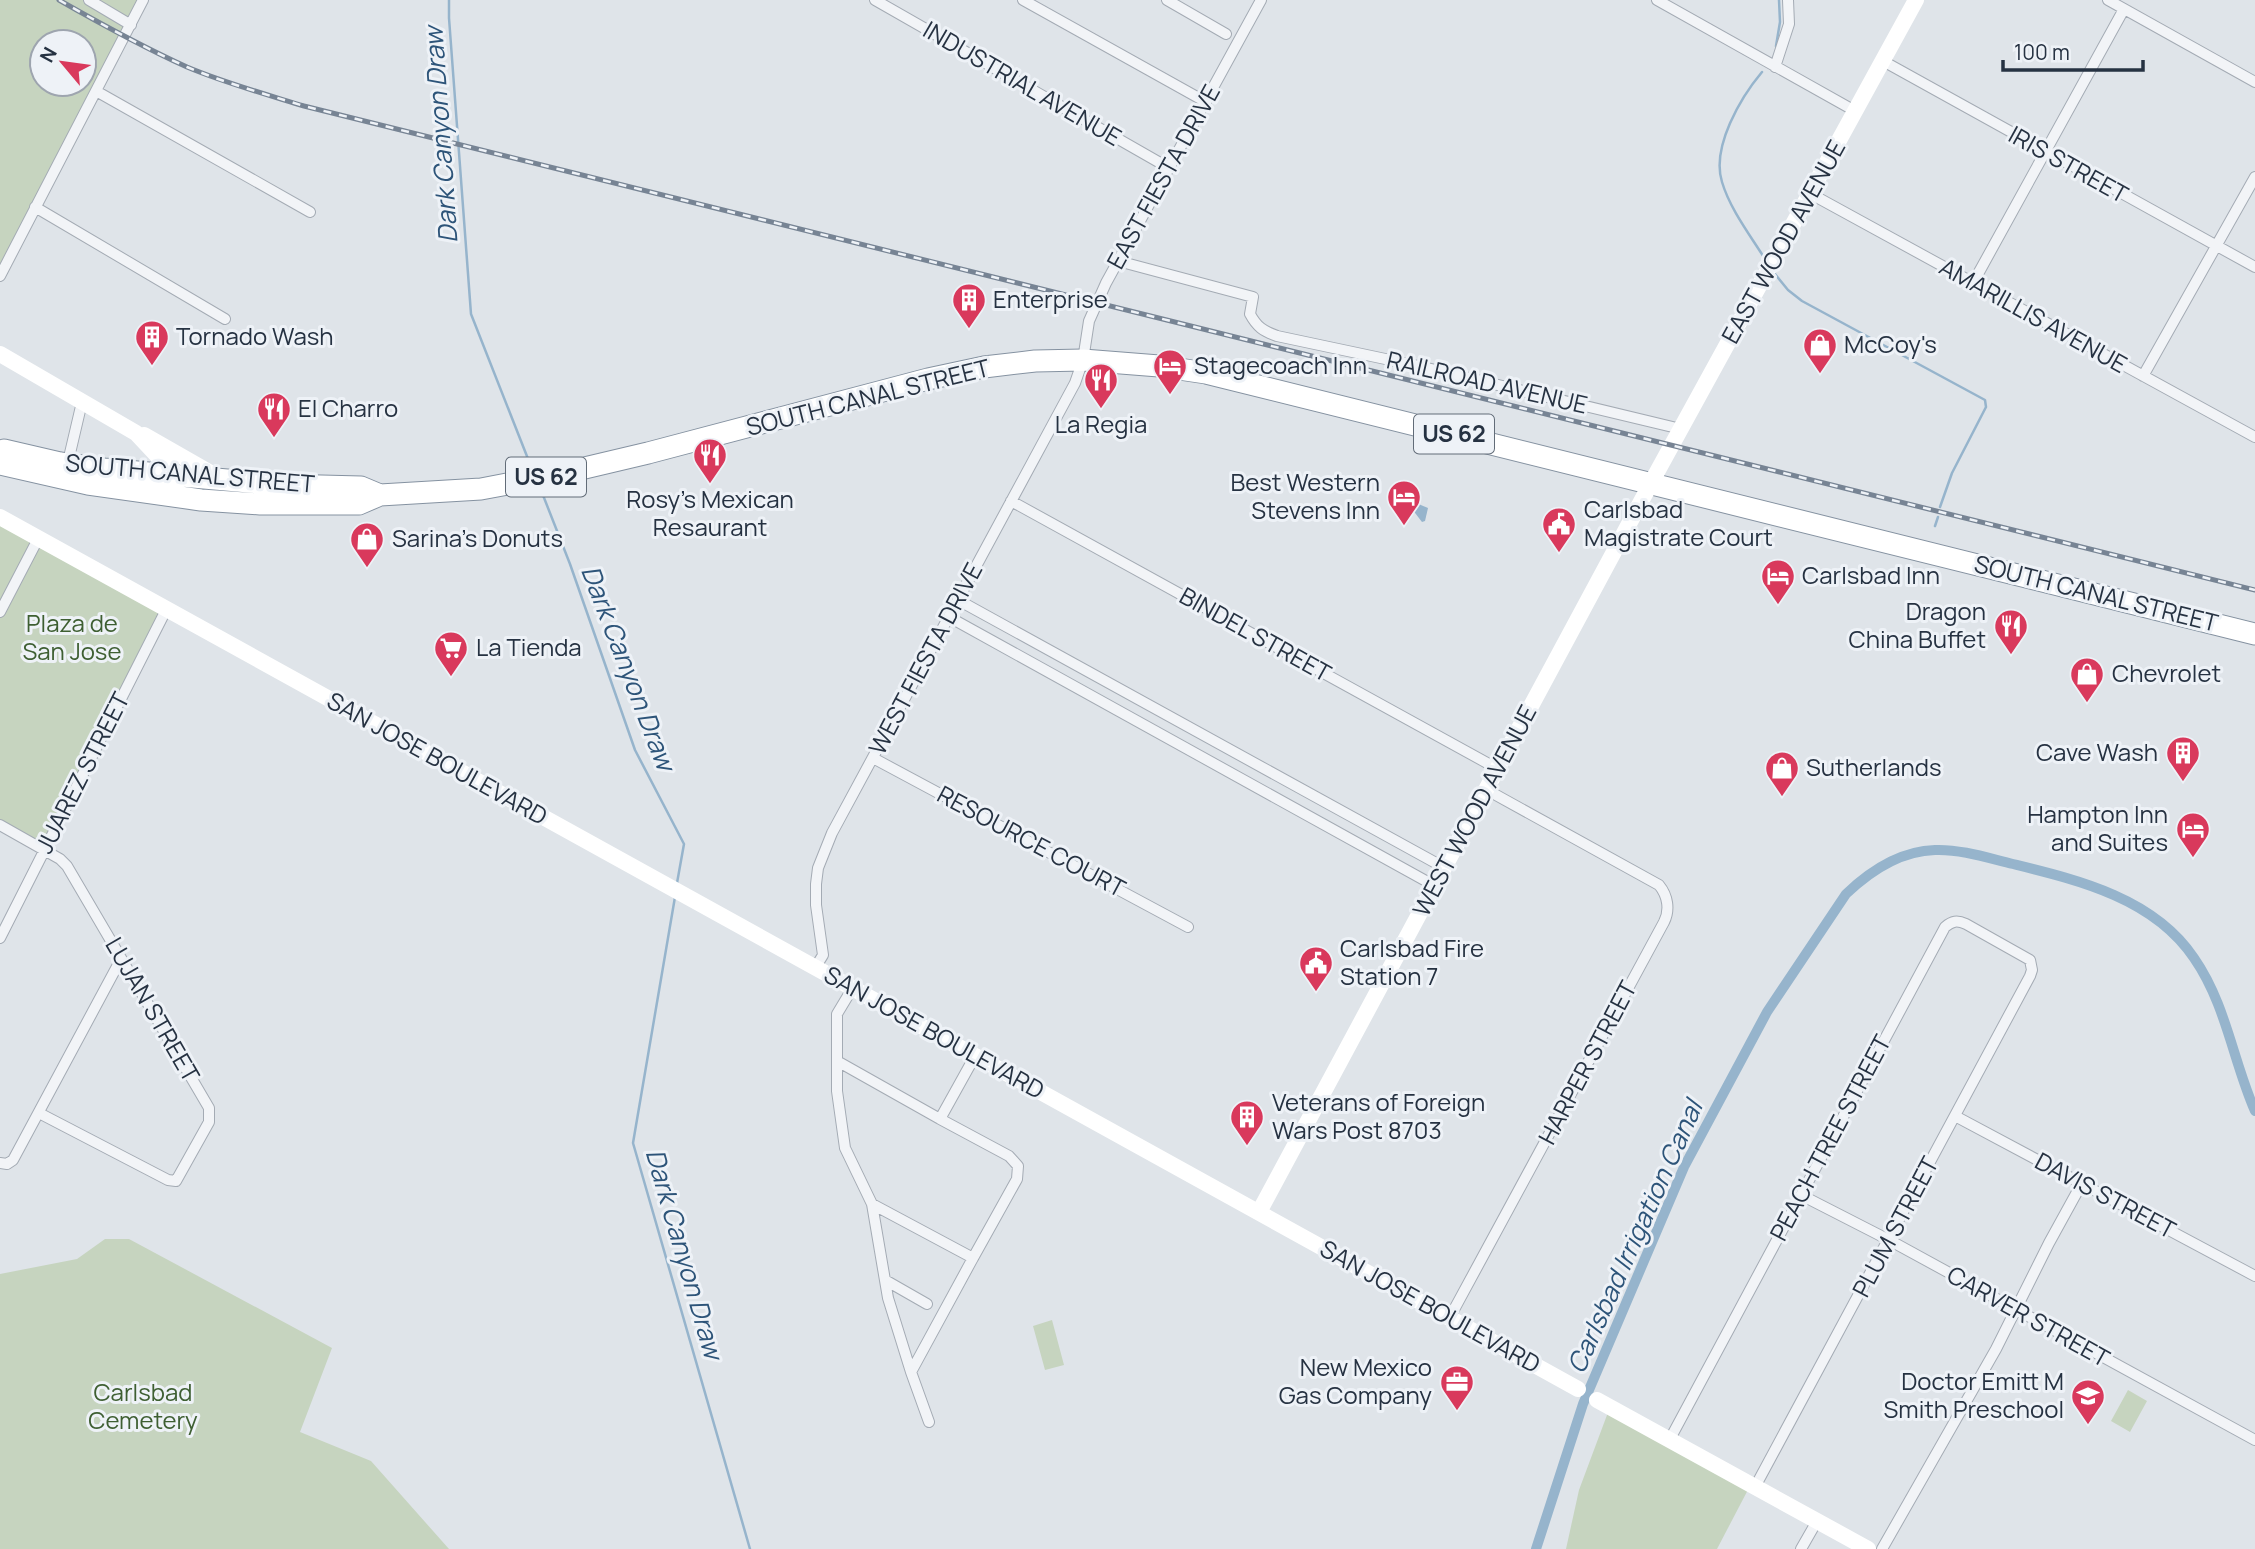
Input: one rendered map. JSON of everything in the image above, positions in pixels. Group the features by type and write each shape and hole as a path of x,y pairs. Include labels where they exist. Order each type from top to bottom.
{"highway":[{"name":"SOUTH CANAL STREET","path":"0,449 140,492 260,504 359,504 380,495 443,492 519,482 648,453 961,371 1035,361 1083,359 1147,364 1206,373 2255,634"},
{"name":"SOUTH CANAL STREET","path":"0,464 282,485 361,487 380,495"}],"street":[{"path":"89,0 131,24"},
{"path":"98,86 143,0"},
{"name":"INDUSTRIAL AVENUE","path":"875,0 1169,169"},
{"path":"1023,0 1206,102"},
{"path":"1167,0 1226,34"},
{"name":"EAST FIESTA DRIVE","path":"1083,359 1089,321 1118,261 1261,0"},
{"path":"1657,0 1855,111"},
{"path":"1775,66 1789,24 1788,0"},
{"name":"EAST WOOD AVENUE","path":"1651,483 1916,0"},
{"path":"2108,0 2255,82"},
{"path":"1973,283 2124,9"},
{"name":"IRIS STREET","path":"1883,61 2255,267"},
{"path":"98,91 310,212"},
{"path":"0,276 92,98"},
{"path":"2143,376 2255,177"},
{"name":"AMARILLIS AVENUE","path":"1811,194 2255,437"},
{"path":"35,207 225,319"},
{"name":"RAILROAD AVENUE","path":"1118,261 1253,297 1250,314 1257,326 1277,336 1411,364 1681,429"},
{"path":"0,354 135,433 201,500"},
{"name":"WEST FIESTA DRIVE","path":"815,968 823,955 816,905 818,868 832,833 1074,383 1083,359"},
{"path":"66,471 82,402"},
{"path":"135,433 147,435 223,480"},
{"name":"WEST WOOD AVENUE","path":"1259,1212 1651,483"},
{"name":"BINDEL STREET","path":"1011,501 1498,769"},
{"name":"SAN JOSE BOULEVARD","path":"1,516 1868,1549"},
{"path":"0,612 38,537"},
{"path":"958,600 1445,868"},
{"name":"JUAREZ STREET","path":"0,938 167,608"},
{"path":"949,617 1435,886"},
{"name":"RESOURCE COURT","path":"873,758 1188,927"},
{"name":"HARPER STREET","path":"1450,1317 1667,915 1666,895 1660,885 1487,790"},
{"name":"LUJAN STREET","path":"0,825 61,859 67,866 209,1108 209,1122 176,1181 168,1180 39,1113"},
{"name":"PEACH TREE STREET","path":"1670,1439 1945,927 1951,922 1966,924 2030,960 2031,965"},
{"path":"4,1163 13,1160 121,959"},
{"name":"PLUM STREET","path":"1755,1487 2031,976 2031,965"},
{"path":"852,989 838,1014 837,1091 845,1148 872,1204 888,1298 929,1422"},
{"path":"940,1119 975,1056"},
{"path":"836,1061 1009,1156 1018,1166 1017,1179 911,1372"},
{"name":"DAVIS STREET","path":"1955,1116 2255,1276"},
{"path":"1882,1549 2017,1310 2049,1243 2082,1184"},
{"name":"CARVER STREET","path":"1801,1195 1889,1240 2255,1440"},
{"path":"872,1204 973,1258"},
{"path":"885,1280 928,1304"},
{"path":"1801,1549 1817,1521"}],"green space":[{"path":"0,0 143,0 98,87 98,28 28,28 28,98 92,98 0,275"},
{"name":"Plaza de San Jose","path":"0,517 167,608 44,850 0,825"},
{"name":"Carlsbad Cemetery","path":"105,1239 129,1239 332,1348 300,1432 371,1461 449,1549 0,1549 0,1274 77,1259"},
{"path":"1052,1320 1064,1365 1045,1370 1033,1326"},
{"path":"2128,1390 2147,1401 2130,1432 2111,1421"},
{"path":"1610,1407 1751,1484 1717,1549 1566,1549 1579,1490"}],"water":[{"path":"1416,503 1428,508 1425,521 1422,522 1412,509"}],"waterway":[{"name":"Dark Canyon Draw","path":"449,0 471,314 532,469"},
{"path":"1776,46 1780,22 1779,0"},
{"path":"1762,72 1745,95 1730,123 1724,138 1720,168 1730,202 1765,259"},
{"path":"1775,274 1788,290 1802,301 1985,400 1986,407 1952,473 1940,507"},
{"name":"Dark Canyon Draw","path":"539,485 570,564 635,750 684,844 677,883"},
{"path":"1935,526 1938,517"},
{"name":"Carlsbad Irrigation Canal","path":"1536,1549 1583,1404 1684,1167 1767,1012 1846,894 1875,870 1898,858 1922,851 1955,851 2063,877 2113,894 2136,906 2158,920 2177,937 2205,976 2222,1013 2255,1111"},
{"name":"Dark Canyon Draw","path":"675,897 633,1143 750,1549"}],"railway":[{"path":"59,0 187,67 304,106 2255,590"}],"place":[{"name":"Enterprise","path":"969,330"},
{"name":"Tornado Wash","path":"152,367"},
{"name":"McCoy's","path":"1820,375"},
{"name":"Stagecoach Inn","path":"1170,396"},
{"name":"La Regia","path":"1101,410"},
{"name":"El Charro","path":"274,439"},
{"name":"Rosy's Mexican Resaurant","path":"710,485"},
{"name":"Best Western Stevens Inn","path":"1404,527"},
{"name":"Carlsbad Magistrate Court","path":"1559,554"},
{"name":"Sarina's Donuts","path":"367,569"},
{"name":"Carlsbad Inn","path":"1778,606"},
{"name":"Dragon China Buffet","path":"2011,656"},
{"name":"La Tienda","path":"451,678"},
{"name":"Chevrolet","path":"2087,704"},
{"name":"Cave Wash","path":"2183,783"},
{"name":"Sutherlands","path":"1782,798"},
{"name":"Hampton Inn and Suites","path":"2193,859"},
{"name":"Carlsbad Fire Station 7","path":"1316,993"},
{"name":"Veterans of Foreign Wars Post 8703","path":"1247,1147"},
{"name":"New Mexico Gas Company","path":"1457,1412"},
{"name":"Doctor Emitt M Smith Preschool","path":"2088,1426"}]}
